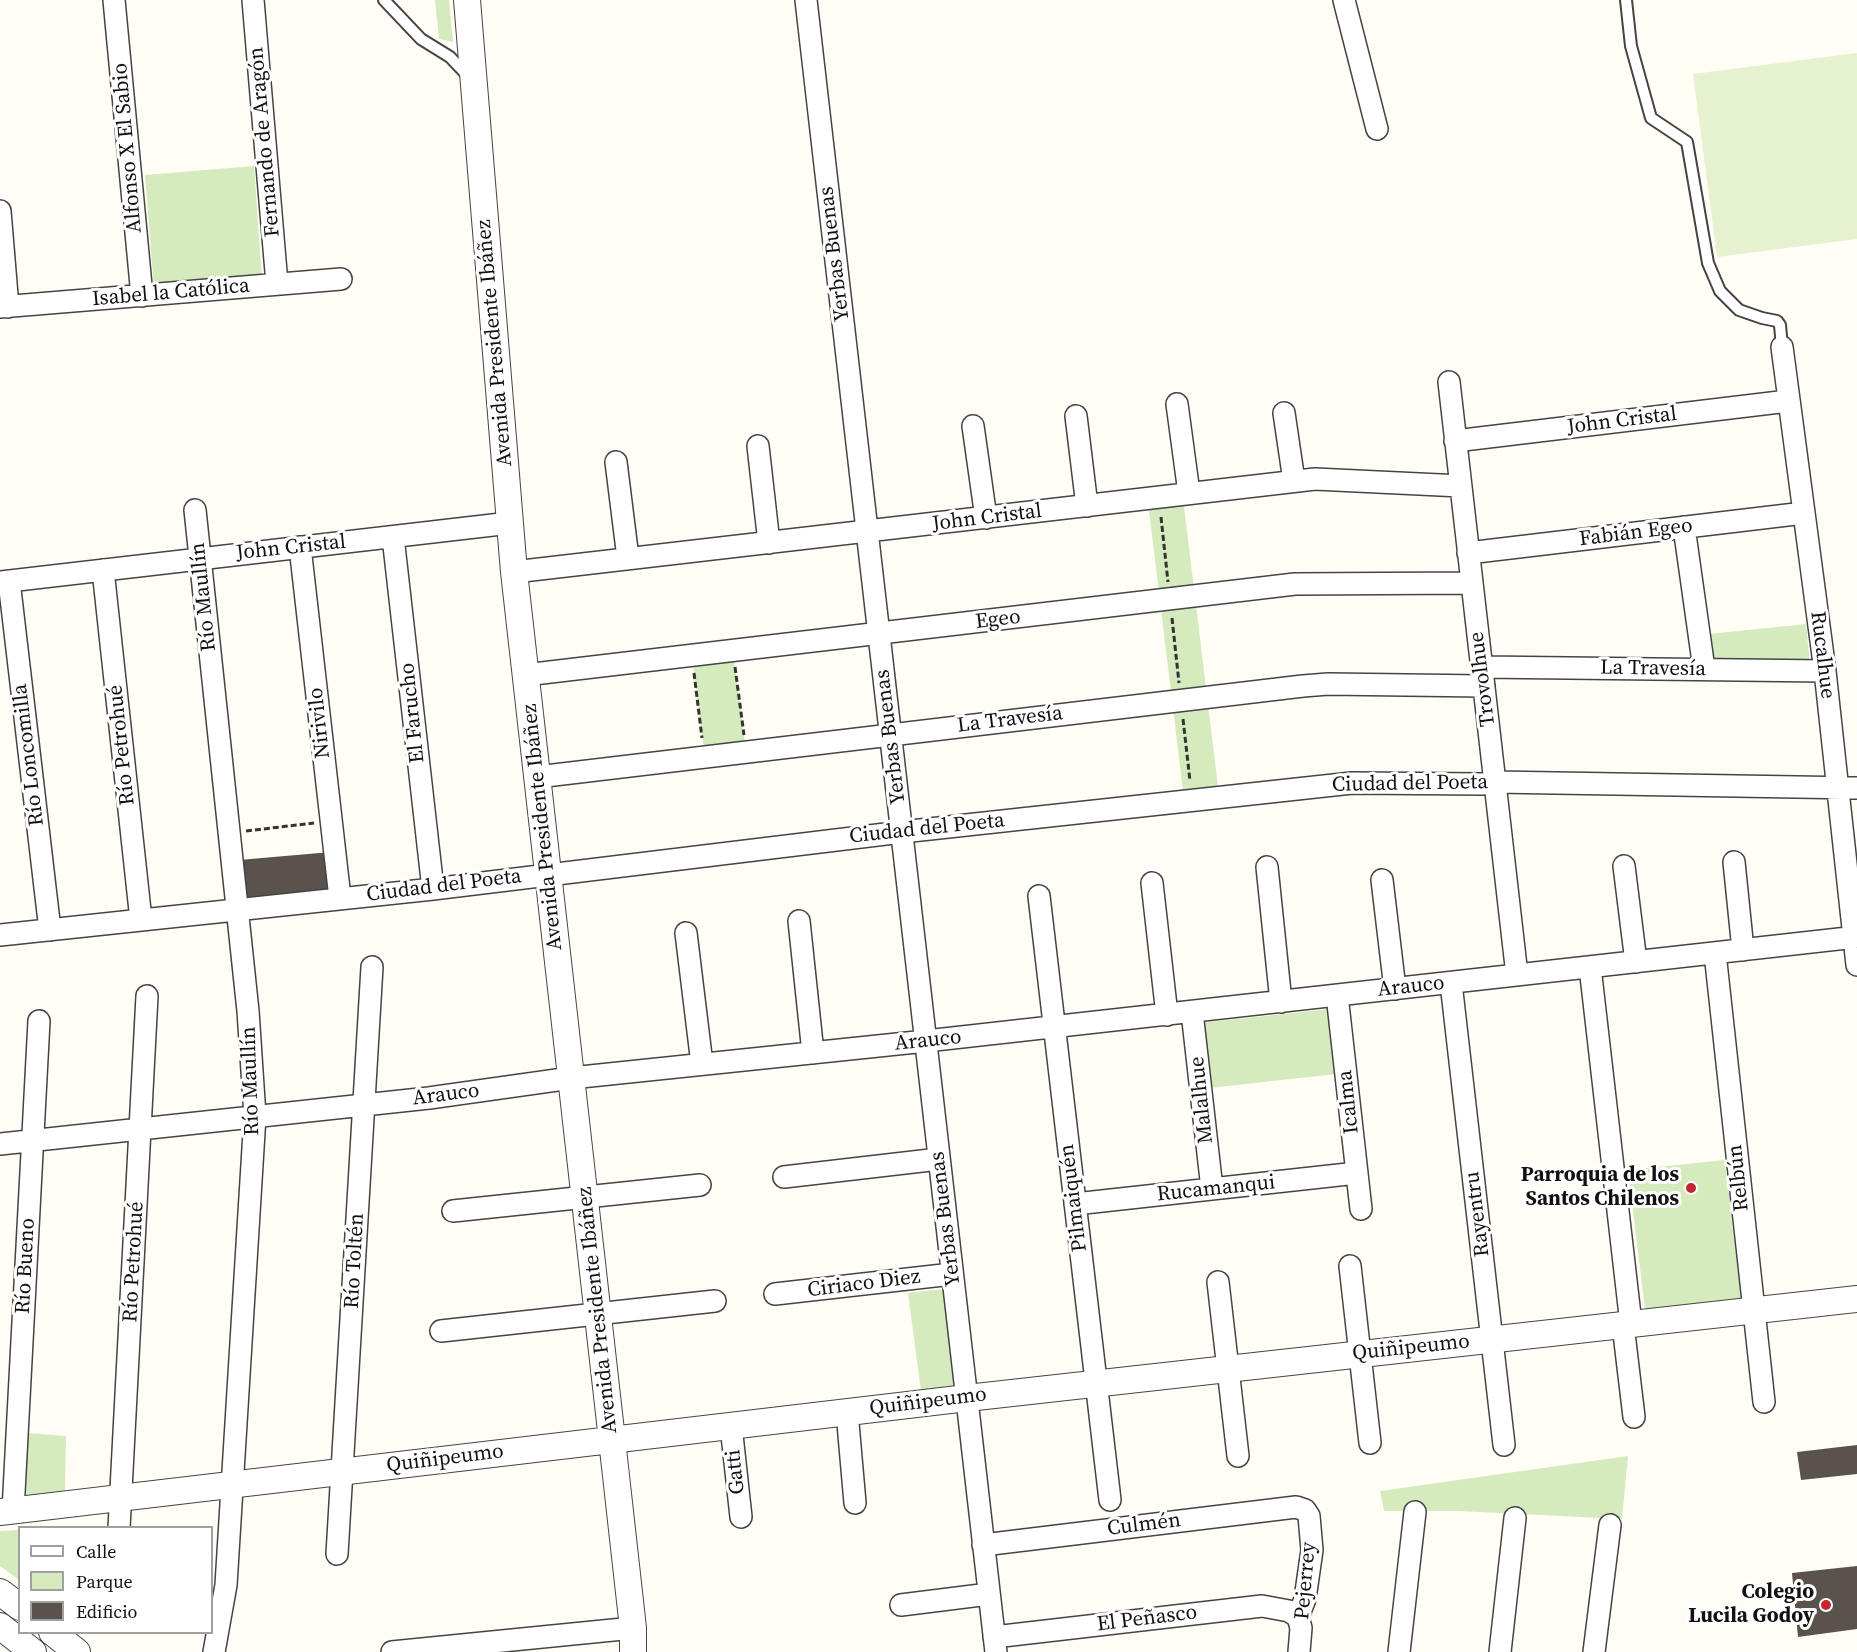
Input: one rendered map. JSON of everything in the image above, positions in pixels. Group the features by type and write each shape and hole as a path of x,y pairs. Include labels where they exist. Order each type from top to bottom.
{"street":[{"name":"Alfonso X El Sabio","path":"114,0 142,296"},
{"name":"Fernando de Aragón","path":"253,0 277,284"},
{"name":"Avenida Presidente Ibáñez","path":"467,0 514,572 633,1640"},
{"name":"Yerbas Buenas","path":"806,0 995,1645"},
{"path":"1344,0 1377,129"},
{"path":"0,211 4,307"},
{"name":"Isabel la Católica","path":"4,307 341,279"},
{"name":"Rucalhue","path":"1782,347 1825,670 1847,788 1857,965"},
{"name":"Trovolhue","path":"1449,382 1517,975"},
{"name":"John Cristal","path":"1455,441 1788,401"},
{"path":"1177,404 1189,493"},
{"path":"1284,413 1294,481"},
{"path":"1076,416 1087,506"},
{"path":"973,426 986,518"},
{"path":"758,446 769,543"},
{"path":"616,462 628,558"},
{"name":"John Cristal","path":"514,572 1315,479 1461,486"},
{"name":"Río Maullín","path":"195,510 238,910 255,1116 226,1585 214,1652"},
{"name":"Fabián Egeo","path":"1468,553 1804,513"},
{"name":"John Cristal","path":"5,581 510,523"},
{"path":"1684,527 1704,669"},
{"name":"El Farucho","path":"393,537 433,889"},
{"name":"Nirivilo","path":"300,547 340,898"},
{"name":"Río Petrohué","path":"103,570 141,920"},
{"name":"Río Loncomilla","path":"5,581 50,930"},
{"name":"Egeo","path":"525,675 1304,584 1472,583"},
{"name":"La Travesía","path":"537,777 1328,684 1483,676 1704,669 1825,670"},
{"name":"Ciudad del Poeta","path":"0,935 433,889 902,832 1352,783 1483,784 1495,782 1847,788"},
{"path":"1734,862 1743,950"},
{"path":"1624,866 1636,962"},
{"path":"1266,867 1281,1002"},
{"path":"1382,880 1395,989"},
{"path":"1152,883 1167,1015"},
{"name":"Pilmaiquén","path":"1039,896 1110,1500"},
{"path":"800,921 813,1053"},
{"path":"686,933 702,1064"},
{"name":"Arauco","path":"0,1144 429,1098 571,1078 1167,1015 1856,938"},
{"name":"Relbún","path":"1715,953 1764,1402"},
{"name":"Río Toltén","path":"337,1554 372,967"},
{"path":"1590,967 1627,1324 1634,1417"},
{"name":"Rayentru","path":"1451,983 1504,1444"},
{"name":"Icalma","path":"1337,995 1361,1209"},
{"name":"Río Petrohué","path":"119,1526 147,996"},
{"name":"Malalhue","path":"1192,1012 1212,1189"},
{"name":"Río Bueno","path":"7,1512 39,1021"},
{"path":"784,1177 939,1158"},
{"name":"Rucamanqui","path":"1075,1204 1357,1173"},
{"path":"453,1211 700,1185"},
{"path":"1350,1266 1371,1443"},
{"name":"Ciriaco Diez","path":"776,1294 952,1274"},
{"path":"1218,1282 1238,1456"},
{"name":"Quiñipeumo","path":"7,1512 1096,1383 1857,1299"},
{"path":"441,1331 715,1301"},
{"path":"847,1412 855,1503"},
{"name":"Gatti","path":"731,1426 741,1517"},
{"name":"Culmén","path":"983,1545 1296,1507 1305,1510"},
{"name":"Pejerrey","path":"1299,1652 1301,1628 1298,1617 1305,1599 1312,1550 1309,1516 1305,1510"},
{"path":"1399,1652 1415,1512"},
{"path":"1500,1652 1515,1518"},
{"path":"1594,1652 1610,1525"},
{"path":"0,1592 18,1606"},
{"path":"901,1605 989,1594"},
{"name":"El Peñasco","path":"995,1645 1262,1606 1289,1611 1298,1617"},
{"path":"0,1626 33,1652"},
{"path":"54,1634 76,1652"},
{"path":"392,1652 633,1640"}],"lane":[{"path":"384,0 421,39 436,47 454,62 474,86"},
{"path":"1626,0 1632,46 1651,118 1687,142 1708,263 1720,291 1739,310 1777,321 1780,325 1782,347"}],"path":[{"path":"1159,497 1192,800"},
{"path":"733,651 746,752"},
{"path":"692,656 705,757"},
{"path":"229,833 331,822"}],"green space":[{"path":"435,0 449,0 453,42 439,39"},
{"path":"1857,53 1857,239 1717,257 1693,74"},
{"path":"254,166 262,278 154,288 145,175"},
{"path":"1184,506 1218,787 1183,791 1149,510"},
{"path":"1806,624 1810,664 1711,661 1709,634"},
{"path":"733,651 746,752 705,757 692,656"},
{"path":"1329,1009 1336,1074 1209,1088 1201,1023"},
{"path":"1725,1160 1741,1299 1645,1309 1628,1170"},
{"path":"943,1289 956,1387 921,1391 908,1293"},
{"path":"28,1433 66,1436 65,1490 26,1497"},
{"path":"1628,1456 1622,1519 1459,1511 1384,1511 1380,1491"},
{"path":"18,1530 18,1579 0,1566 0,1531"}],"building":[{"path":"331,852 335,895 245,903 239,860"},
{"path":"1857,1445 1857,1474 1801,1480 1797,1452"},
{"name":"Colegio Lucila Godoy","path":"1857,1566 1857,1629 1798,1637 1792,1573"}],"place":[{"name":"Parroquia de los Santos Chilenos","path":"1691,1188"},
{"name":"Colegio Lucila Godoy","path":"1826,1605"}]}
